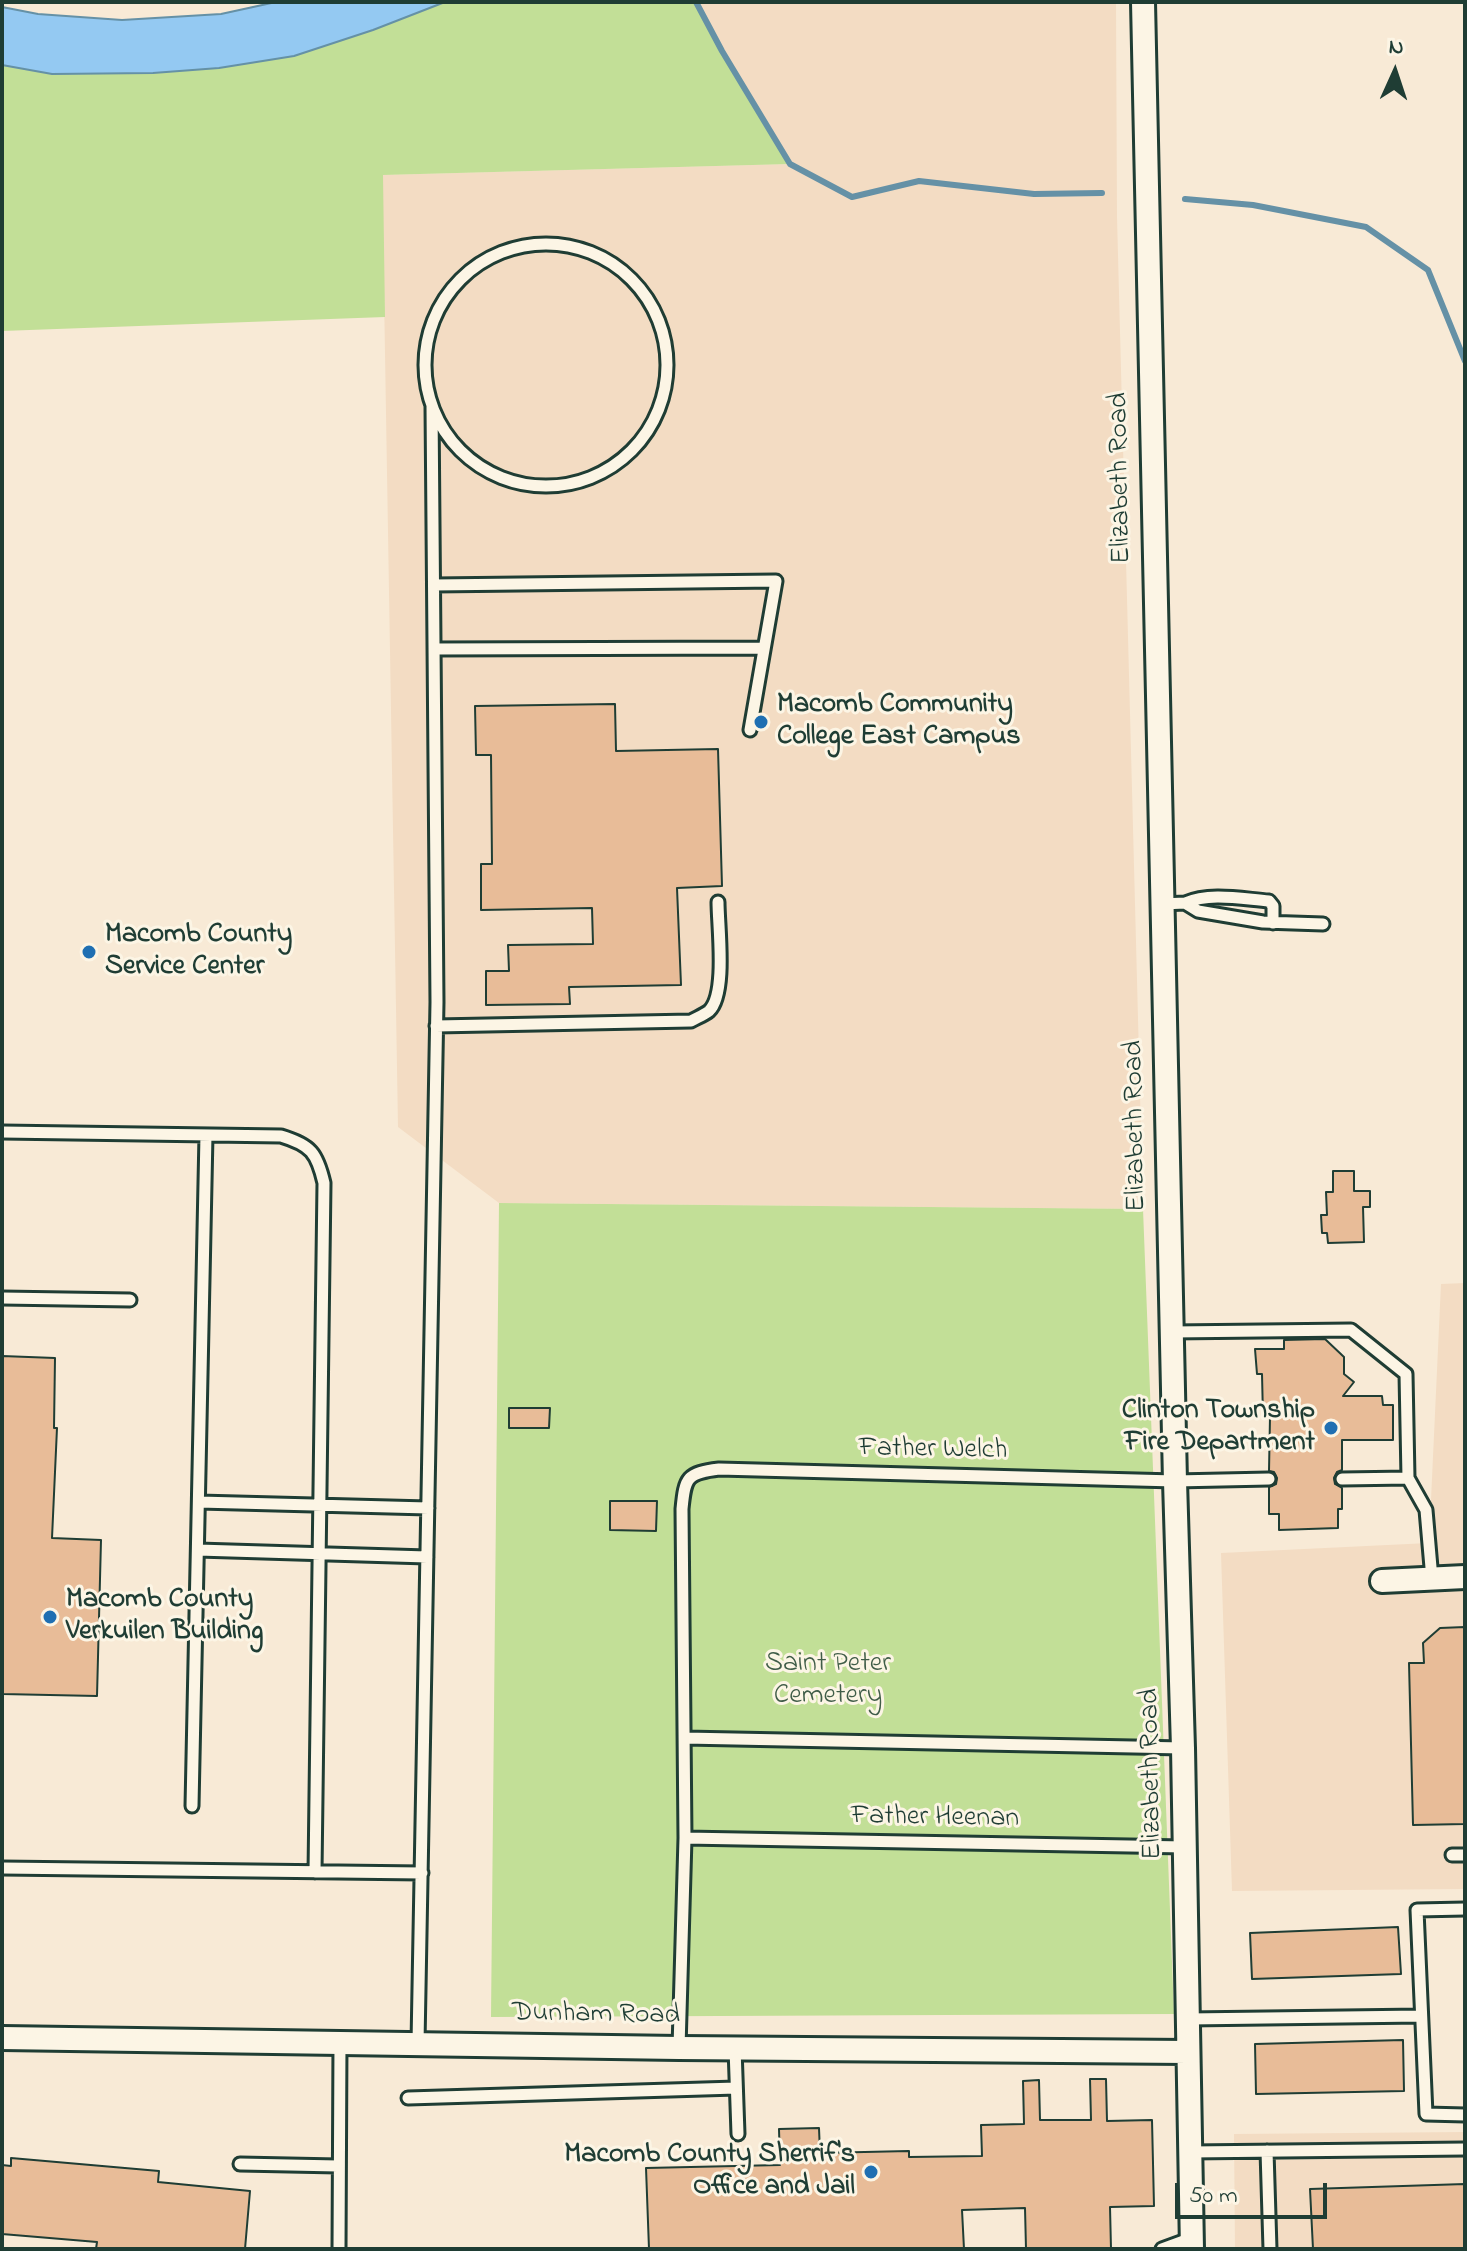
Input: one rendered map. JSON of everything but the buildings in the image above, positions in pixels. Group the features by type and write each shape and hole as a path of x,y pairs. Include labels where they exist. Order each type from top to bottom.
{"street":[{"name":"Elizabeth Road","path":"1143,2 1192,2244"},
{"path":"1382,1581 1465,1577"},
{"name":"Dunham Road","path":"2,2038 1188,2052"}],"lane":[{"path":"418,2043 436,1026 432,406 424,380 426,339 442,301 469,270 506,250 546,243 585,250 619,268 646,296 663,331 668,369 660,407 641,441 612,467 576,483 535,486 495,475 461,453 436,419 432,406"},
{"path":"434,585 776,581 750,730"},
{"path":"434,649 764,648"},
{"path":"1162,904 1185,903 1196,898 1231,897 1269,901 1273,906 1273,923"},
{"path":"436,1026 691,1021 709,1011 718,996 718,902"},
{"path":"1185,903 1198,911 1225,917 1273,923 1323,924"},
{"path":"2,1132 281,1136 310,1147 319,1163 324,1183 315,1872"},
{"path":"192,1806 206,1135"},
{"path":"2,1298 130,1300"},
{"path":"1172,1332 1351,1330 1406,1374 1408,1478 1426,1510 1432,1579"},
{"name":"Father Welch","path":"685,1738 682,1509 683,1495 691,1475 700,1471 1175,1481 1269,1479"},
{"path":"1342,1479 1408,1478"},
{"path":"199,1502 428,1508"},
{"path":"198,1550 427,1557"},
{"path":"679,2048 685,1738 1183,1748"},
{"name":"Father Heenan","path":"685,1838 1185,1847"},
{"path":"2,1868 422,1873"},
{"path":"1465,1909 1417,1910 1426,2114 1465,2115"},
{"path":"1188,2019 1421,2016"},
{"path":"339,2249 340,2042"},
{"path":"735,2048 738,2134"},
{"path":"408,2098 736,2088"},
{"path":"1190,2152 1465,2149"},
{"path":"1267,2151 1270,2249"},
{"path":"240,2164 338,2166"},
{"path":"1162,2249 1192,2244"}],"shaded area":[{"name":"Macomb Community College East Campus","path":"696,2 1116,2 1117,217 1143,1209 499,1203 398,1127 382,175 790,164"},
{"path":"1465,1283 1465,1889 1232,1891 1221,1553 1429,1543 1441,1284"},
{"path":"1465,2132 1465,2249 1235,2249 1234,2134"}],"green space":[{"path":"445,2 696,2 790,164 383,175 385,317 2,331 2,65 52,74 153,73 219,68 295,56"},
{"name":"Saint Peter Cemetery","path":"499,1203 1143,1209 1174,2014 491,2017"}],"water":[{"path":"276,2 445,2 294,56 219,68 153,73 52,74 2,65 2,7 38,14 122,20 221,14"}],"waterway":[{"path":"696,2 790,164 852,197 919,181 1034,194 1102,193"},
{"path":"1185,199 1253,205 1366,227 1428,270 1465,361"}],"place":[{"name":"Macomb Community College East Campus","path":"761,722"},
{"name":"Macomb County Service Center","path":"89,952"},
{"name":"Clinton Township Fire Department","path":"1331,1428"},
{"name":"Macomb County Verkuilen Building","path":"50,1617"},
{"name":"Macomb County Sherrif's Office and Jail","path":"871,2172"}]}
